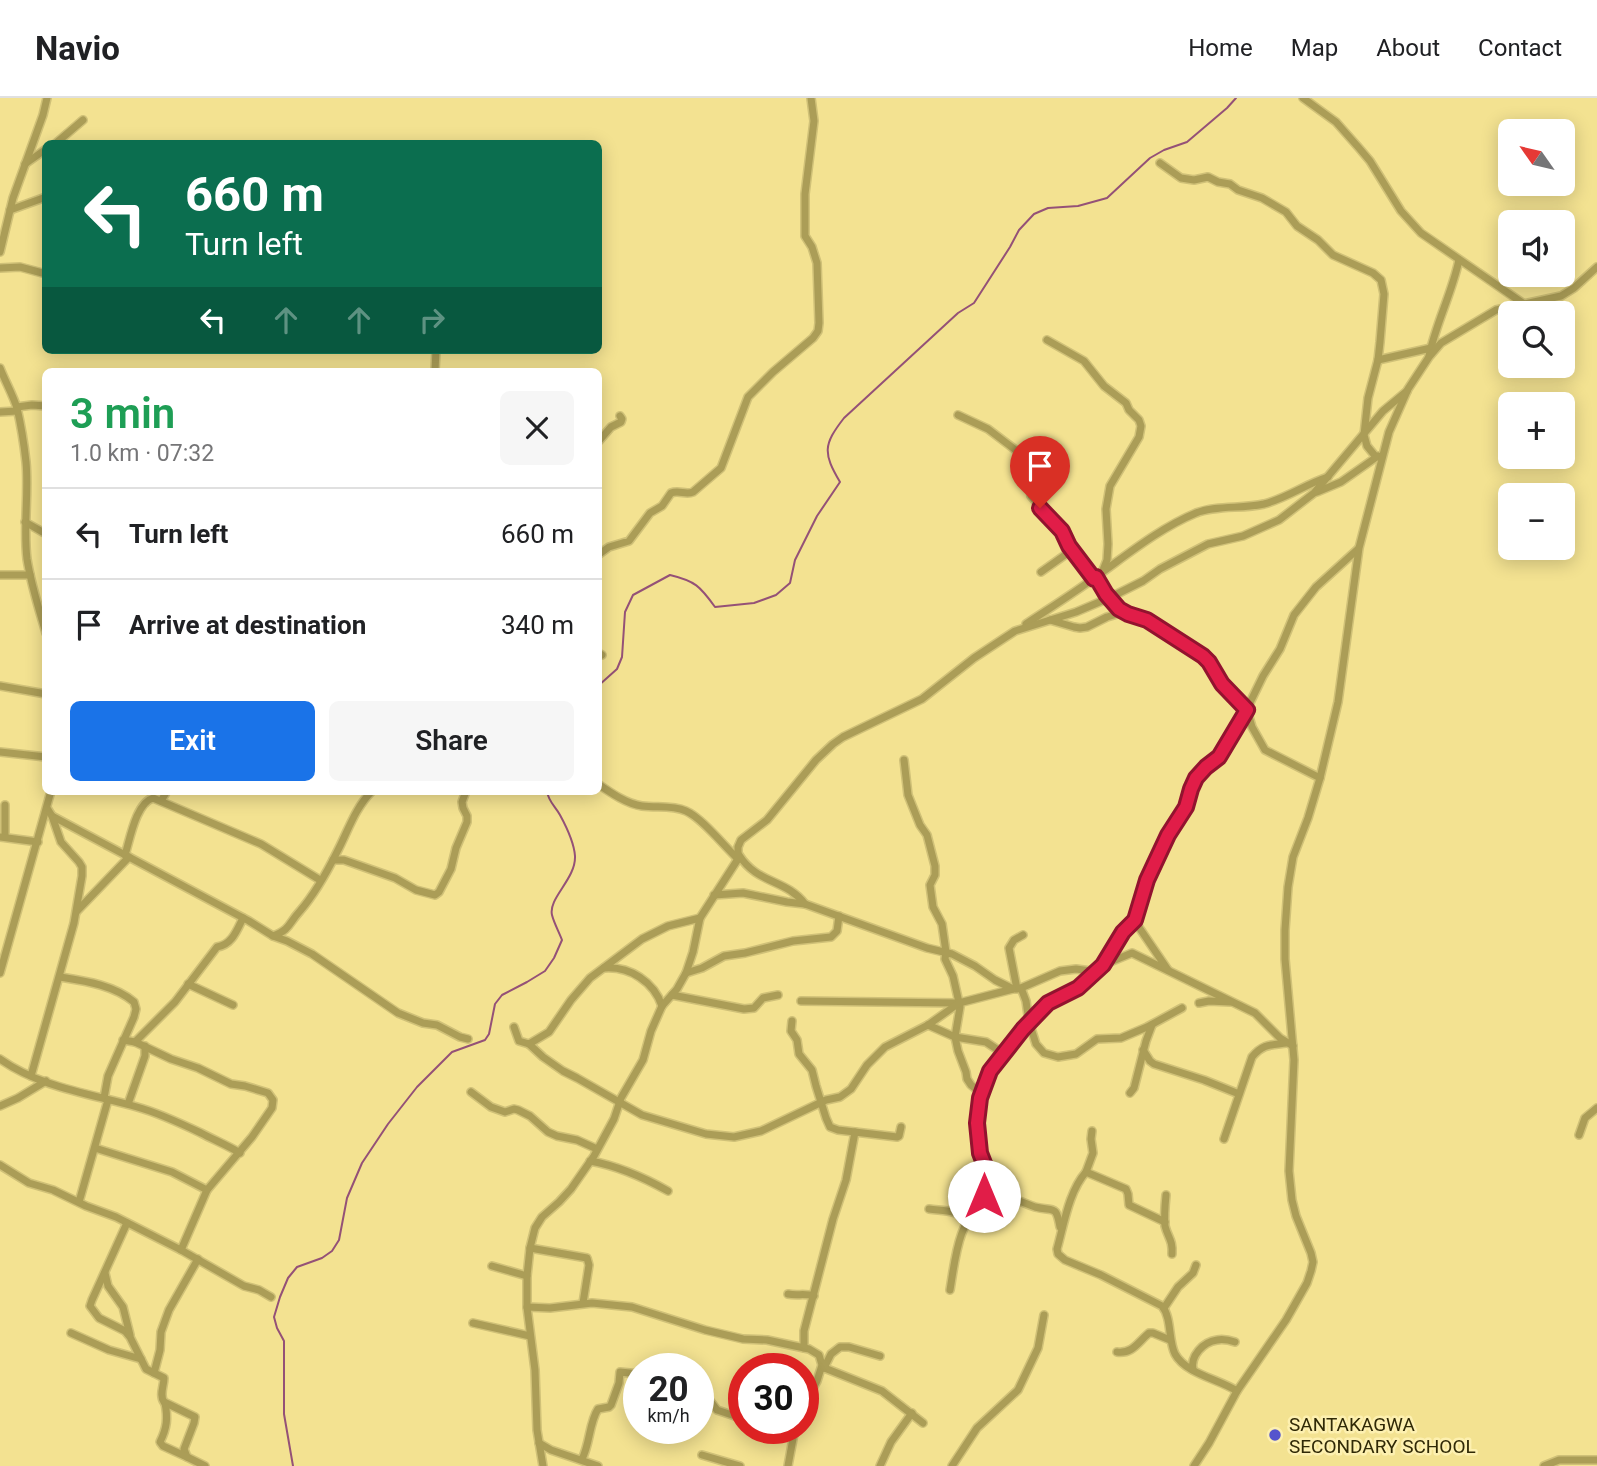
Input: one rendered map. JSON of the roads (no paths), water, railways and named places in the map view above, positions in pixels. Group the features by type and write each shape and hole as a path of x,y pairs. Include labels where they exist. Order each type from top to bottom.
{"street":[{"path":"0,252 24,164 47,98"},
{"path":"602,552 629,541 650,513 662,506 671,493 694,492 718,471 725,461 748,397 818,331 817,263 805,236 805,194 814,121 811,98"},
{"path":"1303,98 1336,122 1359,148 1401,211 1421,233 1520,301"},
{"path":"60,140 83,120"},
{"path":"24,164 42,152"},
{"path":"1160,163 1181,178 1194,180 1208,177 1262,198 1286,212 1297,226 1318,240 1333,256 1378,276 1381,280 1384,294 1378,360 1368,398 1364,435 1367,446 1379,456"},
{"path":"10,210 42,198"},
{"path":"1429,357 1459,260"},
{"path":"0,268 20,267 42,273"},
{"path":"1538,301 1561,296 1597,267"},
{"path":"1194,1466 1237,1391 1286,1320 1311,1271 1311,1253 1296,1216 1290,1186 1289,1140 1293,1084 1285,930 1293,857 1320,778 1338,702 1359,548 1379,456 1407,391 1429,357 1441,344 1498,310"},
{"path":"1047,340 1084,361 1104,387 1126,403 1141,426 1139,437 1114,478 1109,492 1106,509 1107,560 1097,576"},
{"path":"1378,360 1431,348"},
{"path":"1,373 17,409 26,460 26,541 30,575 42,620"},
{"path":"1015,631 1109,598 1198,548 1243,536 1279,520 1314,493 1383,411 1407,391"},
{"path":"0,412 32,405 42,406"},
{"path":"958,415 988,429 1034,464 1037,472 1031,485 1031,496 1062,531 1072,550 1097,576 1109,598 1124,612 1147,620 1203,656 1222,684 1247,710 1252,727 1265,750 1320,778"},
{"path":"602,437 611,427 621,422 620,416"},
{"path":"1314,493 1341,482 1379,456"},
{"path":"543,1466 536,1424 535,1370 527,1307 527,1276 535,1227 570,1189 614,1119 619,1102 643,1060 662,1006 687,973 700,918 738,857 741,840 766,820 816,760 833,744 922,699 974,658 1151,538 1206,510 1265,504 1329,476"},
{"path":"25,522 42,532"},
{"path":"1100,969 1123,932 1135,920 1147,880 1168,835 1186,807 1196,778 1219,757 1280,649 1294,615 1315,587 1359,548"},
{"path":"1041,572 1072,550"},
{"path":"0,575 30,575"},
{"path":"38,607 42,604"},
{"path":"1049,620 1077,628 1087,627 1124,612"},
{"path":"0,686 42,693"},
{"path":"0,752 42,757"},
{"path":"904,760 908,795 927,835 935,866 935,875 930,885 933,907 942,923 945,959 953,976 960,1007 956,1037 958,1051 967,1079 982,1094"},
{"path":"602,786 639,806 674,808 690,813 751,871 794,892 805,904"},
{"path":"0,973 50,795"},
{"path":"161,801 165,795"},
{"path":"273,936 289,928 307,904 358,809 369,795"},
{"path":"333,860 344,860 395,878 416,890 435,895 451,869 467,822 462,802 465,795"},
{"path":"76,912 127,856 135,822 144,803 153,798 261,844 320,880"},
{"path":"5,805 3,837 38,842"},
{"path":"31,1076 76,912 82,867 59,838 47,808"},
{"path":"52,816 273,936 312,954 392,1010 468,1039"},
{"path":"714,895 743,894 805,904 966,960 995,980 1017,989"},
{"path":"687,973 724,956 793,941 831,937 837,931 839,916"},
{"path":"135,1042 175,1002 217,947 229,942 243,918"},
{"path":"529,1044 548,1032 586,983 642,939 668,926 700,918"},
{"path":"1135,920 1169,971"},
{"path":"1023,935 1014,940 1010,948 1017,989 1026,1001 1032,1036 1040,1049 1051,1056 1076,1054 1097,1039 1121,1038 1182,1008"},
{"path":"1117,944 1259,1016 1273,1032 1290,1044"},
{"path":"989,1201 983,1193 987,1171 980,1153 977,1126 982,1094 990,1071 1029,1022 1048,1003 1078,988 1100,969 1132,953"},
{"path":"604,969 618,968 628,971 647,982 658,995 662,1006"},
{"path":"801,1001 959,1003 1017,989 1060,971 1100,969"},
{"path":"60,976 108,988 134,1002 135,1009 108,1076 95,1149 79,1202"},
{"path":"188,985 233,1005"},
{"path":"672,995 744,1009 754,1008 763,998 778,995"},
{"path":"1199,1003 1231,1002"},
{"path":"514,1027 519,1041 529,1044 563,1072 646,1117 706,1134 729,1137 761,1131 822,1101 840,1097 885,1047 928,1025 959,1003"},
{"path":"792,1021 791,1031 797,1040 799,1054 813,1070 831,1127 897,1137 901,1127"},
{"path":"928,1025 956,1037 986,1042 1004,1054"},
{"path":"1130,1093 1134,1088 1152,1025"},
{"path":"124,1040 145,1046 230,1084 256,1089 272,1096 272,1108 240,1153 222,1170 207,1190 181,1250"},
{"path":"1224,1139 1252,1057 1265,1046 1290,1044"},
{"path":"128,1104 145,1056 145,1046"},
{"path":"1143,1050 1154,1064 1238,1094"},
{"path":"0,1059 31,1076 178,1121 240,1153"},
{"path":"0,1105 18,1098 46,1081"},
{"path":"471,1092 491,1107 503,1112 520,1110 551,1133 578,1140 597,1149"},
{"path":"1579,1135 1585,1118 1597,1108"},
{"path":"1092,1130 1093,1153 1086,1172 1075,1187 1061,1231 1058,1254 1164,1308"},
{"path":"804,1348 804,1331 846,1180 855,1132"},
{"path":"95,1149 172,1172 207,1190"},
{"path":"590,1161 626,1170 668,1191"},
{"path":"0,1165 29,1183 107,1213 198,1259 244,1286 271,1297"},
{"path":"1086,1172 1121,1186 1128,1194 1129,1205 1165,1222"},
{"path":"1166,1195 1165,1222 1172,1243 1172,1254"},
{"path":"950,1290 968,1219 978,1207 989,1201 1009,1198 1055,1211 1058,1213 1061,1231"},
{"path":"929,1209 949,1210 968,1219"},
{"path":"127,1223 92,1300 91,1309 99,1318 130,1336"},
{"path":"530,1248 587,1258 589,1265 583,1303"},
{"path":"154,1373 161,1332 169,1310 198,1259"},
{"path":"1196,1265 1194,1273 1178,1287 1164,1308 1170,1340 1179,1360 1193,1371 1237,1391"},
{"path":"492,1266 527,1276"},
{"path":"105,1272 108,1286 123,1307 130,1336 146,1369 164,1378 161,1394 165,1403 167,1428 160,1442 163,1446 205,1466"},
{"path":"788,1294 804,1293 814,1296"},
{"path":"527,1307 550,1308 583,1303 632,1307 705,1330 814,1351 819,1355 823,1368"},
{"path":"952,1466 977,1428 1018,1390 1038,1349 1044,1315"},
{"path":"473,1323 530,1336"},
{"path":"71,1333 109,1350 141,1359"},
{"path":"1117,1352 1126,1353 1132,1350 1149,1333 1170,1340"},
{"path":"1193,1371 1194,1359 1210,1341 1223,1339 1235,1342"},
{"path":"819,1377 831,1354 840,1347 880,1356"},
{"path":"823,1368 877,1388 923,1423"},
{"path":"582,1460 588,1447 595,1414 598,1409 609,1408 619,1383 620,1372 623,1372"},
{"path":"165,1403 195,1417 184,1447 187,1457"},
{"path":"880,1466 891,1443 912,1413"},
{"path":"539,1443 598,1466"},
{"path":"788,1466 792,1444"},
{"path":"702,1455 740,1466"},
{"path":"1546,1465 1566,1459 1597,1461"}],"waterway":[{"path":"602,682 617,669 622,657 625,612 633,595 670,575 696,585 715,607 754,603 776,595 790,583 795,560 817,516 840,482 830,464 828,449 832,435 844,418 958,313 974,303 1019,230 1034,214 1048,208 1078,206 1107,198 1150,158 1187,142 1236,98"},
{"path":"293,1466 284,1414 284,1341 274,1317 280,1297 288,1278 297,1267 322,1258 332,1251 339,1240 347,1198 362,1163 417,1087 452,1052 485,1040 489,1034 495,1004 502,995 545,971 554,958 562,940 552,909 571,873 575,856 567,829 548,795"}],"place":[{"name":"SANTAKAGWA SECONDARY SCHOOL","path":"1275,1435"}]}
